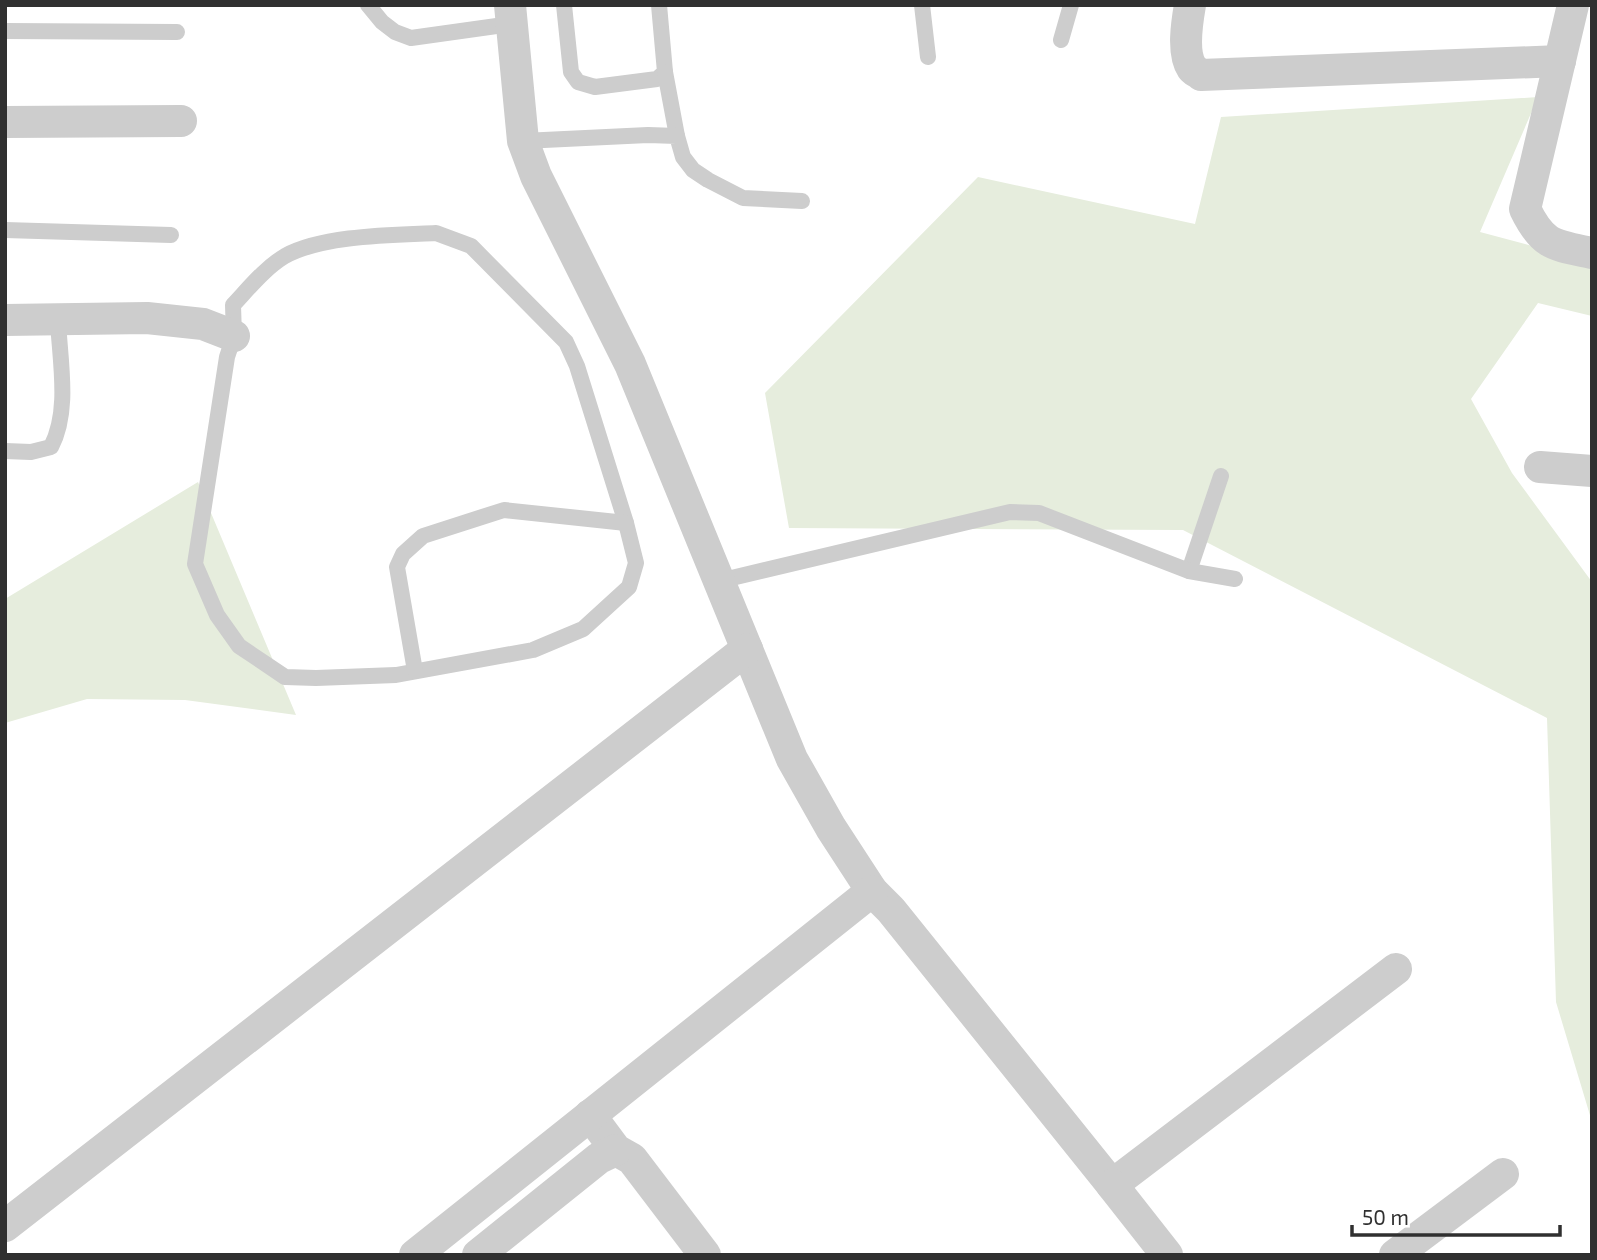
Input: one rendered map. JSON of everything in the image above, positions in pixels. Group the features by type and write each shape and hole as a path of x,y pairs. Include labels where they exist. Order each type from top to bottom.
{"street":[{"path":"1189,5 1185,35 1188,54 1192,68 1201,75 1560,61"},
{"path":"1573,5 1525,209 1534,227 1552,244 1592,253"},
{"path":"510,15 523,141 536,176 630,364 792,759 831,828 872,891 891,909 1167,1255"},
{"path":"5,122 181,121"},
{"path":"5,320 147,318 203,324 234,336"},
{"path":"1540,467 1592,471"},
{"path":"5,1226 747,649"},
{"path":"415,1255 872,891"},
{"path":"1112,1185 1396,969"},
{"path":"590,1115 615,1150 632,1159 705,1255"},
{"path":"478,1255 599,1158 615,1150"},
{"path":"1395,1255 1503,1174"}],"lane":[{"path":"368,5 382,22 395,32 411,38 510,15"},
{"path":"564,5 571,72 578,82 596,87 657,79 665,72"},
{"path":"659,5 665,72 683,157 693,170 743,198 802,201"},
{"path":"922,5 928,57"},
{"path":"1061,40 1071,5"},
{"path":"5,31 177,32"},
{"path":"523,141 677,136"},
{"path":"5,230 171,235"},
{"path":"436,233 471,246 566,342 577,366 626,523 636,563 629,587 583,629 533,650 396,675 285,677 239,646 217,615 195,564 227,357 234,336 233,305 257,278 285,256 332,241 396,234 436,233"},
{"path":"5,451 31,452 51,447 60,430 62,403 58,321"},
{"path":"1189,571 1221,475"},
{"path":"415,671 397,567 403,554 424,536 504,510 626,523"},
{"path":"719,581 1010,512 1039,513 1189,571 1235,579"}],"green space":[{"path":"1538,97 1480,232 1592,262 1592,316 1538,303 1471,399 1512,473 1592,582 1592,1122 1556,1002 1547,718 1183,530 789,528 765,393 978,177 1195,224 1221,117"},
{"path":"198,482 296,715 185,700 87,699 5,723 5,599"}]}
